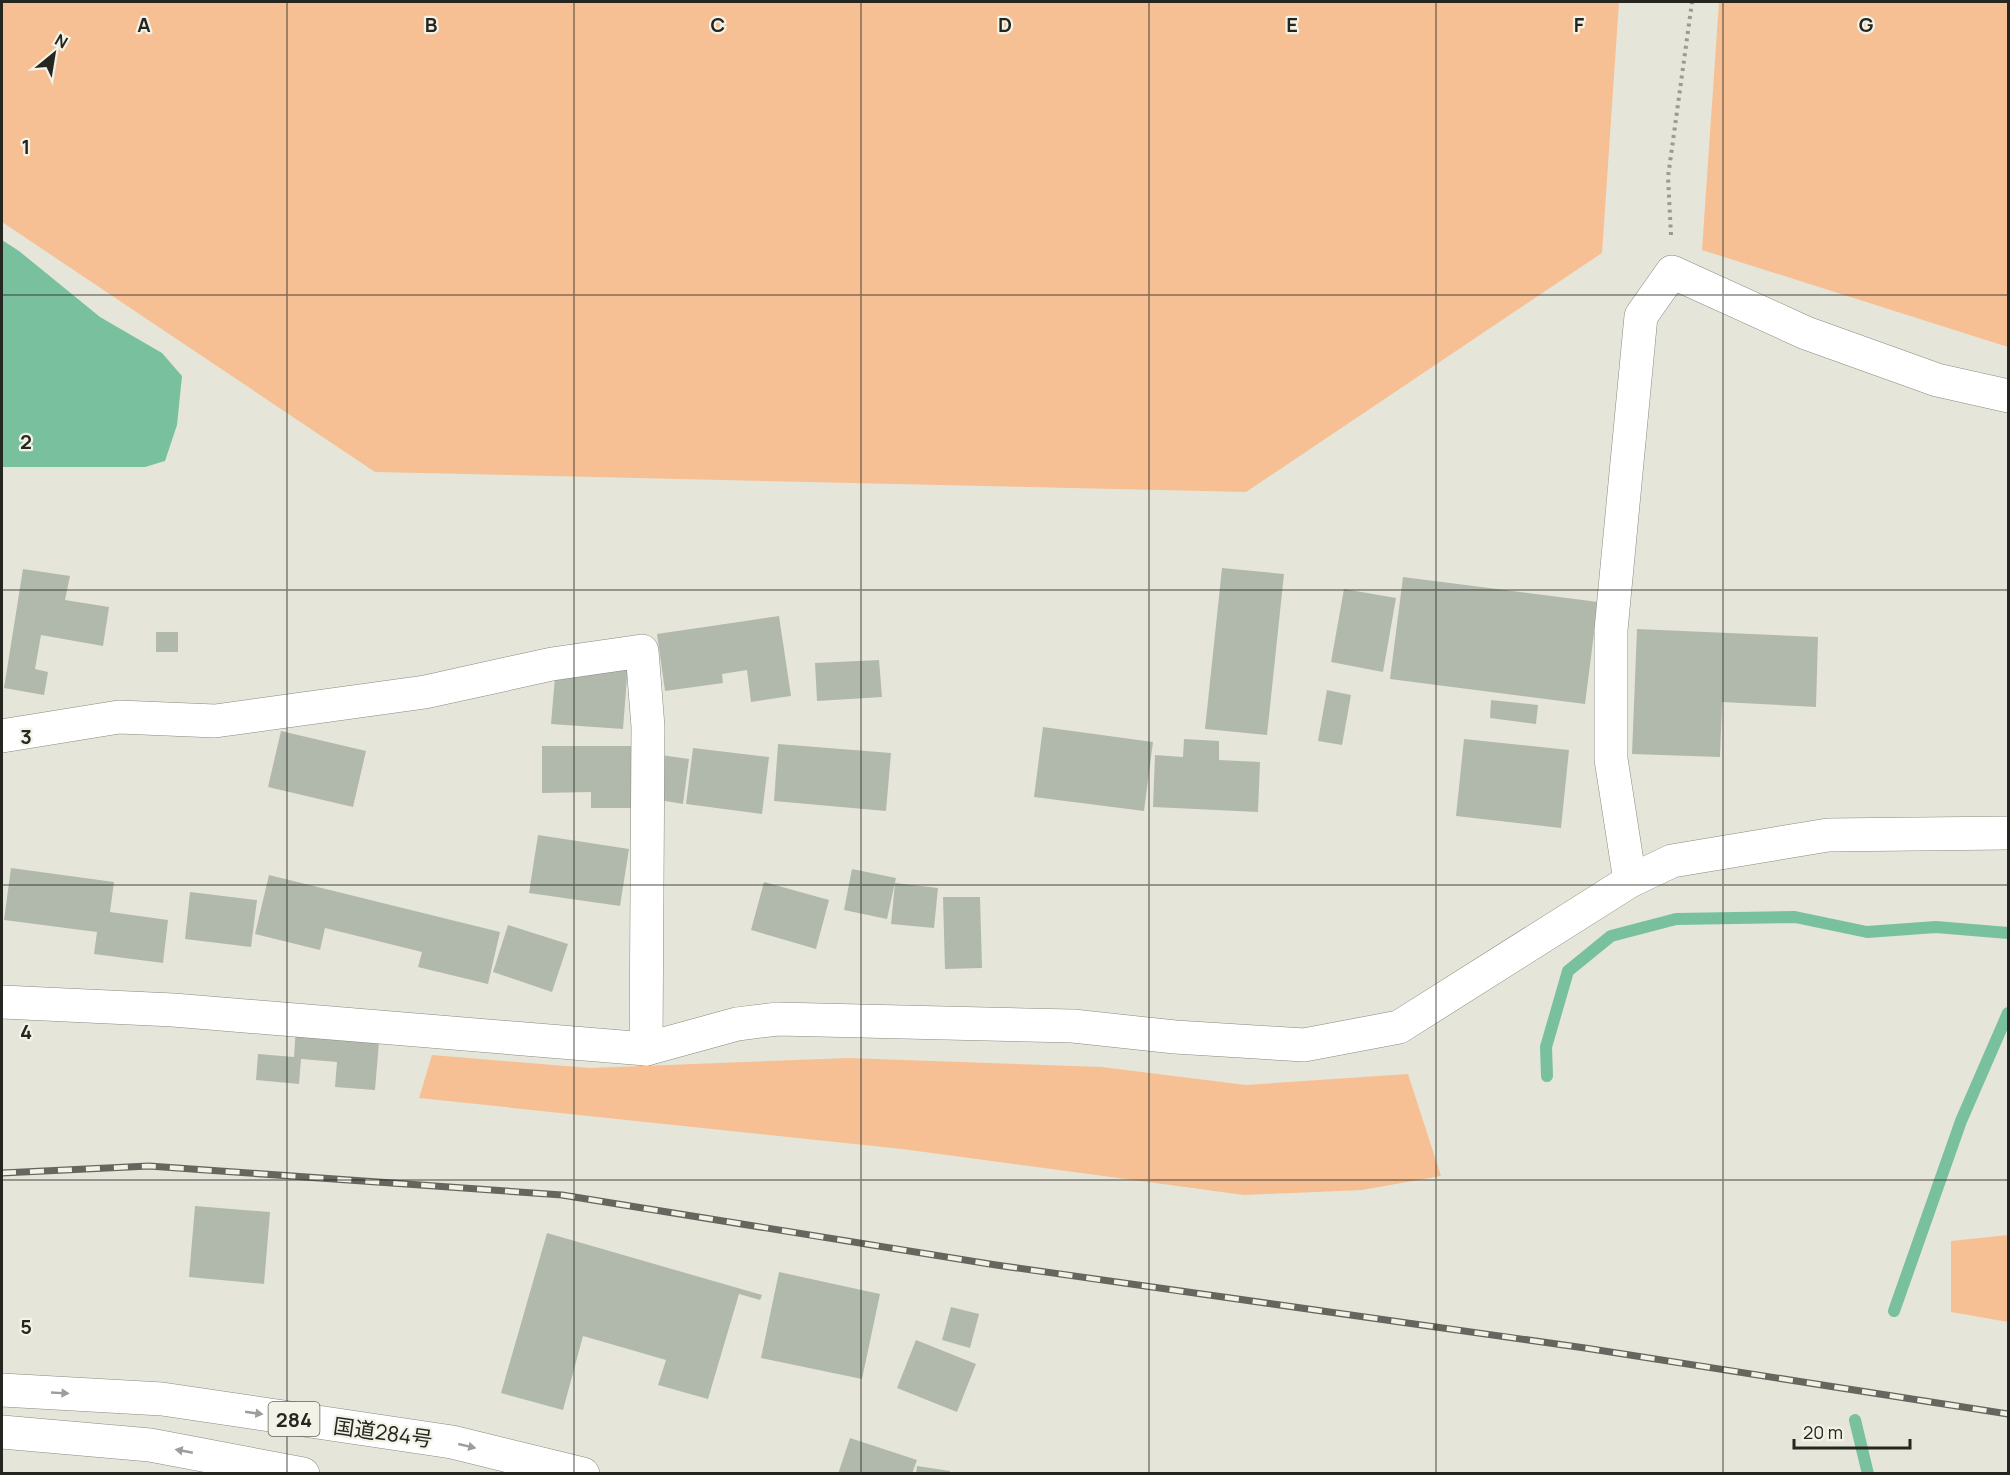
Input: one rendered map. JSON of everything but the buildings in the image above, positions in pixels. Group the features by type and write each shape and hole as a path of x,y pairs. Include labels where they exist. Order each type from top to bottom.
{"main road":[{"path":"1630,881 1611,759 1611,630 1641,316 1672,272 1806,333 1937,380 2008,396"},
{"path":"2,736 119,717 215,721 425,692 552,664 642,651 648,727 646,1049"},
{"path":"2,1002 173,1011 646,1049 737,1024 778,1019 1073,1026 1175,1037 1304,1044 1399,1027 1630,881 1672,861 1828,835 2008,833"},
{"name":"国道284号","path":"2,1390 174,1401 452,1442 583,1473"},
{"name":"284","path":"2,1432 150,1445 303,1473"}],"path":[{"path":"1672,272 1668,177 1692,2"}],"shaded area":[{"path":"2,2 1619,2 1602,253 1246,492 375,472 2,222"},
{"path":"1719,2 2008,2 2008,347 1702,250"},
{"path":"2,240 19,251 100,317 162,353 182,376 177,425 165,461 145,467 2,467"},
{"path":"432,1055 590,1068 848,1058 1102,1067 1246,1085 1408,1074 1441,1176 1362,1190 1244,1195 902,1149 419,1098"},
{"path":"2008,1235 2008,1322 1951,1312 1951,1241"}],"waterway":[{"path":"1547,1076 1546,1047 1568,971 1611,936 1676,919 1795,917 1867,932 1936,927 2008,933"},
{"path":"1894,1311 1961,1121 2008,1013"},
{"path":"1855,1420 1868,1474"}],"railway":[{"path":"2,1173 149,1166 562,1195 996,1265 1585,1348 2008,1414"}]}
